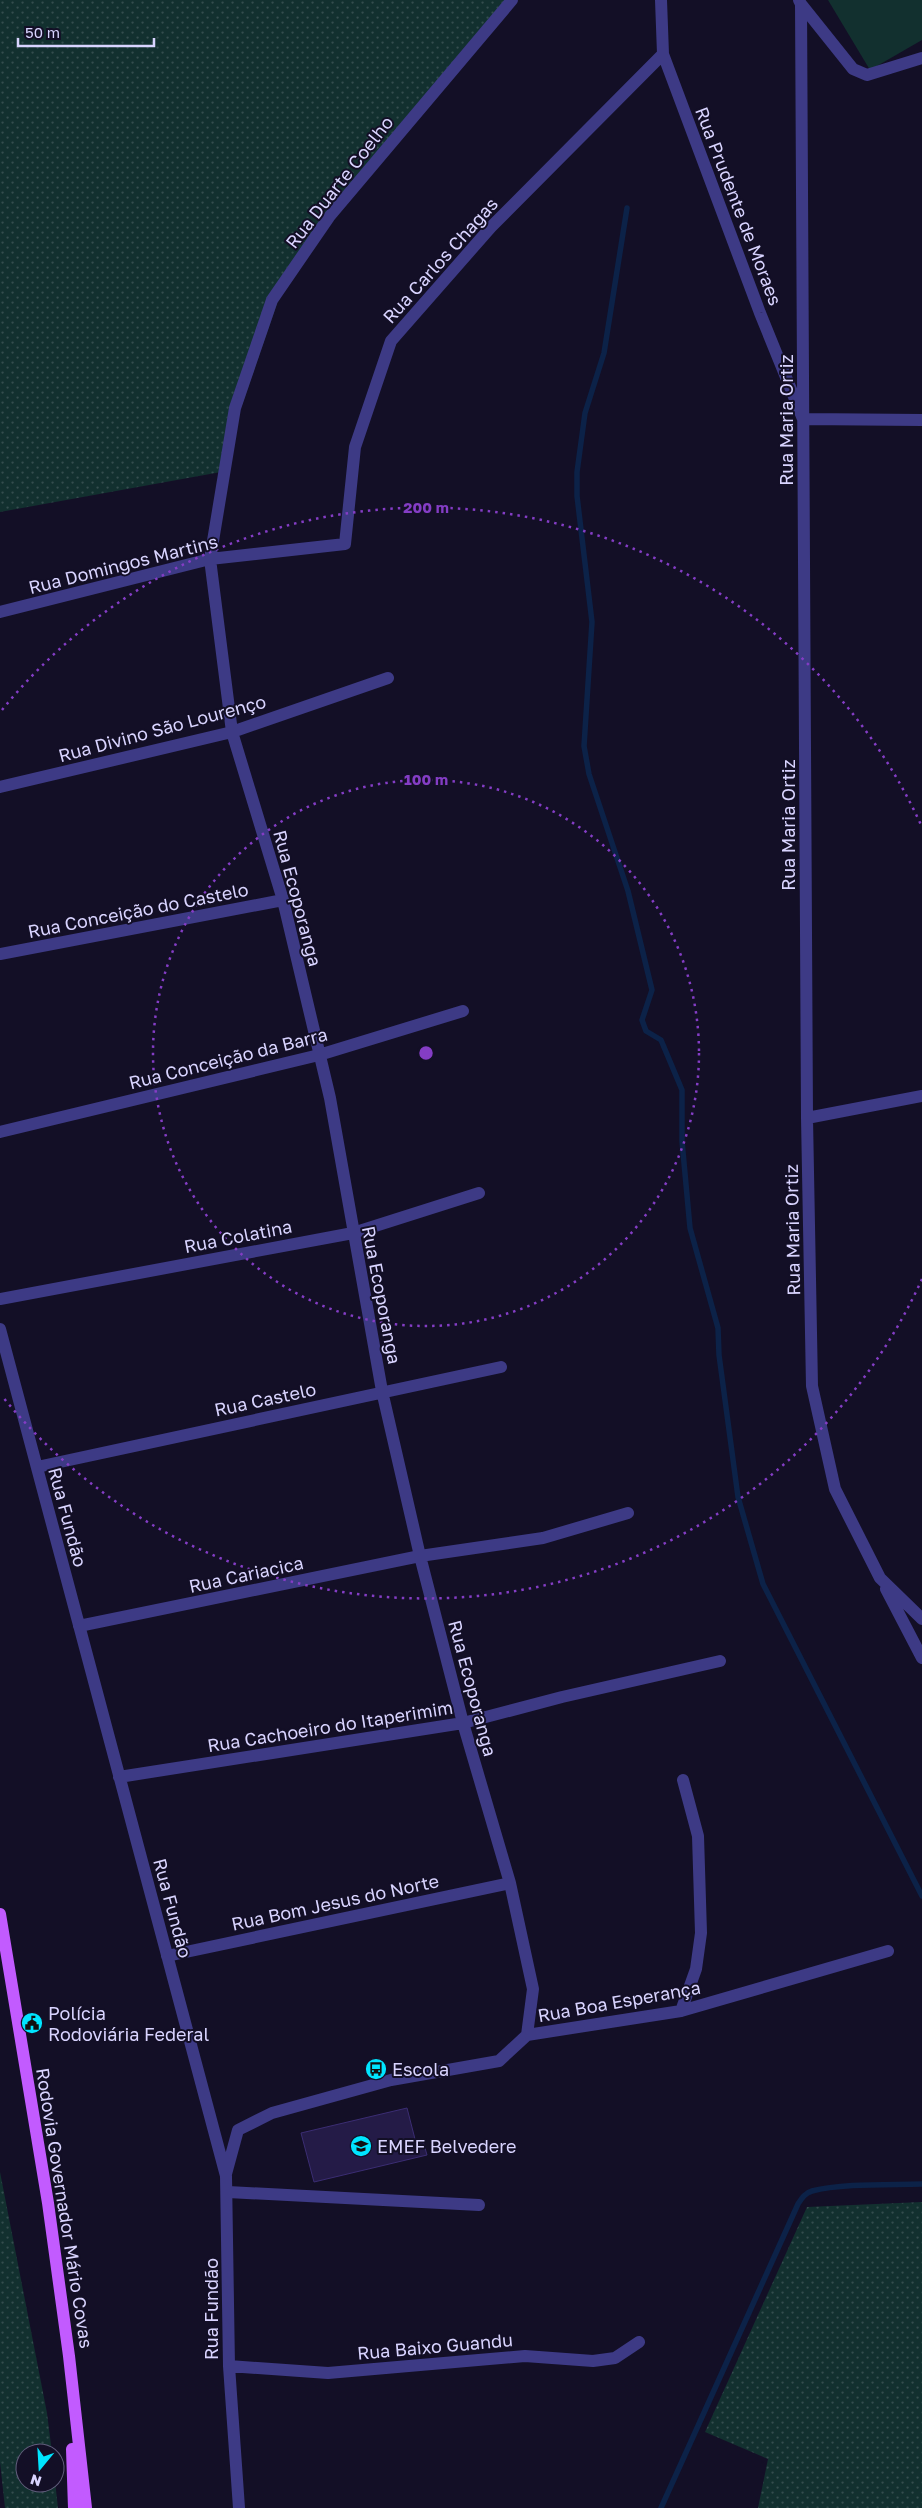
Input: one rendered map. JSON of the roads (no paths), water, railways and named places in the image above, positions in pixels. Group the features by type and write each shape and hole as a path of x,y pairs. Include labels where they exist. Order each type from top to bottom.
{"main road":[{"name":"Rodovia Governador Mário Covas","path":"0,1914 46,2193 70,2356 86,2508"},
{"path":"70,2356 74,2508"}],"street":[{"name":"Rua Duarte Coelho","path":"210,559 235,408 272,300 329,217 512,0"},
{"name":"Rua Prudente de Moraes","path":"661,0 663,54 760,313 803,419"},
{"path":"800,2 853,69 867,74 922,58"},
{"name":"Rua Maria Ortiz","path":"800,2 806,1118 812,1386 835,1489 880,1578 922,1619"},
{"name":"Rua Carlos Chagas","path":"345,544 355,447 391,342 491,227 663,54"},
{"path":"803,419 922,420"},
{"name":"Rua Domingos Martins","path":"0,612 210,559 345,544"},
{"name":"Rua Ecoporanga","path":"210,559 232,732 283,900 330,1098 382,1391 420,1556 463,1723 510,1883 533,1989 527,2035"},
{"name":"Rua Divino São Lourenço","path":"0,786 232,732 388,678"},
{"name":"Rua Conceição do Castelo","path":"0,954 283,900"},
{"name":"Rua Conceição da Barra","path":"0,1132 319,1055 463,1011"},
{"path":"806,1118 922,1096"},
{"name":"Rua Colatina","path":"0,1298 353,1233 479,1194"},
{"name":"Rua Fundão","path":"0,1329 226,2176 228,2192 229,2366 239,2508"},
{"name":"Rua Castelo","path":"37,1467 501,1366"},
{"name":"Rua Cariacica","path":"79,1626 420,1556 543,1538 628,1513"},
{"path":"880,1578 922,1658"},
{"name":"Rua Cachoeiro do Itaperimim","path":"119,1777 463,1723 562,1697 720,1660"},
{"path":"681,2011 696,1969 701,1933 698,1836 683,1780"},
{"name":"Rua Bom Jesus do Norte","path":"167,1956 510,1883"},
{"name":"Rua Boa Esperança","path":"226,2176 238,2130 272,2113 391,2080 499,2061 527,2035 681,2011 888,1951"},
{"path":"228,2192 479,2206"},
{"name":"Rua Baixo Guandu","path":"229,2366 328,2373 524,2356 593,2361 615,2358 639,2342"}],"waterway":[{"path":"627,208 604,353 585,413 577,472 577,496 592,622 584,746 589,774 628,891 652,990 642,1020 646,1031 661,1040 682,1090 682,1141 690,1228 718,1328 719,1355 738,1497 763,1584 922,1896"},
{"path":"661,2508 802,2198 807,2193 824,2188 922,2184"}],"place":[{"name":"Polícia Rodoviária Federal","path":"32,2023"},
{"name":"Escola","path":"376,2069"},
{"name":"EMEF Belvedere","path":"361,2146"}]}
